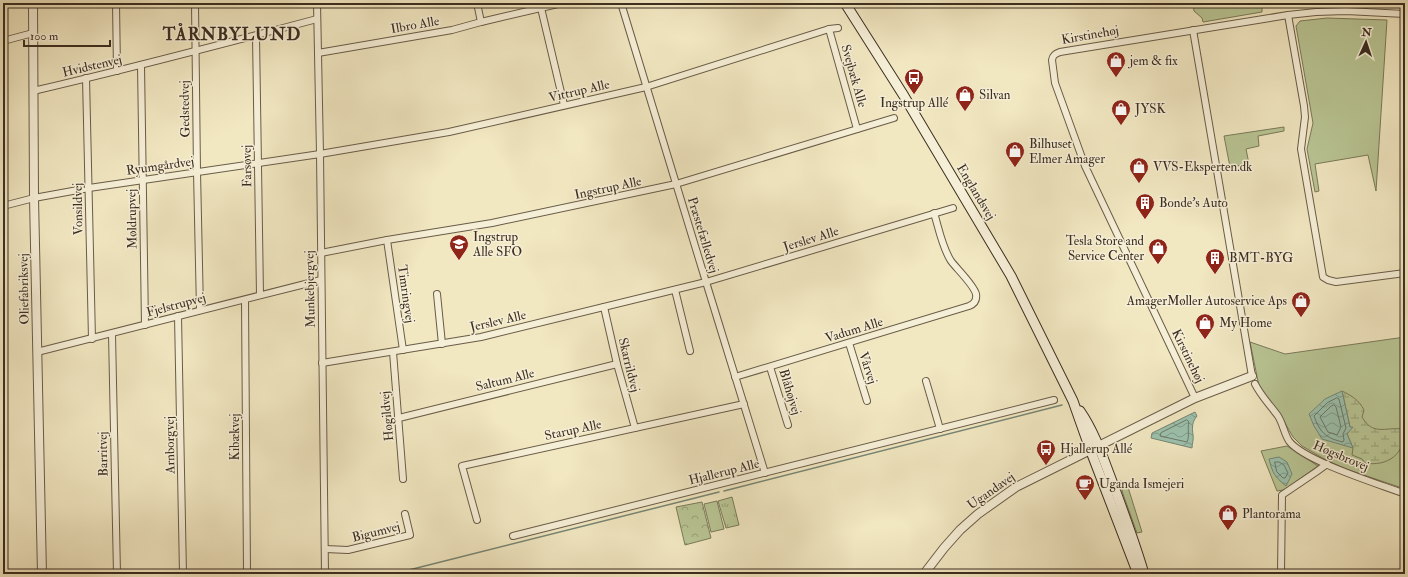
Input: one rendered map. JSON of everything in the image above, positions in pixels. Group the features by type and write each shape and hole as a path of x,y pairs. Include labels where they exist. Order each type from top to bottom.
{"main road":[{"name":"Englandsvej","path":"845,3 904,96 1011,276 1073,401 1138,574"},
{"name":"Englandsvej","path":"1073,401 1087,422 1099,445 1134,541 1144,574"}],"street":[{"name":"Oliefabriksvej","path":"33,3 34,198 42,574"},
{"path":"116,3 116,71"},
{"name":"Gedstedvej","path":"195,3 200,310"},
{"name":"Munkebjergvej","path":"317,3 325,574"},
{"path":"477,3 481,22"},
{"name":"Ilbro Alle","path":"318,53 452,30 562,3"},
{"name":"Præstefælledvej","path":"622,3 646,87 765,473"},
{"path":"541,8 564,105"},
{"name":"Kirstinehøj","path":"1195,398 1084,166 1055,83 1052,60 1055,54 1288,15 1346,11 1405,14"},
{"path":"1288,15 1304,106 1305,117 1302,149 1323,277 1336,282 1405,273"},
{"name":"Hvidstenvej","path":"33,91 142,65 317,20"},
{"name":"Vittrup Alle","path":"320,154 450,132 646,87 838,28"},
{"name":"Svejbæk Alle","path":"829,30 857,129"},
{"name":"Kirstinehøj","path":"1090,449 1195,398 1252,376 1193,30"},
{"path":"3,41 33,33"},
{"name":"Farsøvej","path":"256,36 260,295"},
{"name":"Møldrupvej","path":"142,65 142,180 145,325"},
{"name":"Vonsildvej","path":"86,78 92,339"},
{"name":"Ingstrup Alle","path":"321,253 387,240 492,223 676,184 894,118"},
{"name":"Ryumgårdvej","path":"3,206 34,198 89,188 320,154"},
{"name":"Jerslev Alle","path":"322,363 481,337 675,290 953,208"},
{"name":"Vadum Alle","path":"735,377 973,304 976,299 975,291 951,261 944,246 934,213"},
{"name":"Timringvej","path":"387,240 403,350"},
{"name":"Fjelstrupvej","path":"37,352 321,280"},
{"path":"675,290 690,351"},
{"path":"437,294 442,344"},
{"name":"Kibækvej","path":"245,300 247,574"},
{"name":"Skarrildvej","path":"604,307 617,364 635,428"},
{"name":"Arnborgvej","path":"178,316 183,574"},
{"name":"Barritvej","path":"112,334 117,574"},
{"name":"Vårvej","path":"849,343 867,401"},
{"name":"Høgildvej","path":"392,352 399,418 403,479"},
{"name":"Saltum Alle","path":"399,418 617,364"},
{"name":"Blåhøjvej","path":"770,367 788,425"},
{"path":"926,381 940,429"},
{"name":"Høgsbrovej","path":"1255,384 1259,394 1279,418 1290,442 1307,455 1405,494"},
{"name":"Hjallerup Alle","path":"513,536 1054,400"},
{"name":"Starup Alle","path":"477,520 462,466 744,404"},
{"name":"Ugandavej","path":"924,574 960,530 996,500 1016,487 1090,449"},
{"path":"1281,574 1282,495 1327,464"},
{"name":"Bigumvej","path":"325,549 348,550 410,534 405,514"}],"green space":[{"path":"1193,3 1262,3 1262,12 1203,22 1202,18 1194,11"},
{"path":"1327,18 1387,20 1376,191 1368,155 1315,164 1319,191 1315,192 1307,149 1313,123 1296,26 1300,21"},
{"path":"1284,127 1284,131 1258,136 1259,146 1246,149 1249,164 1230,167 1224,136"},
{"path":"1405,337 1405,489 1346,469 1326,460 1302,446 1293,437 1277,409 1263,394 1264,392 1259,386 1250,342 1285,354"},
{"path":"1342,391 1360,404 1364,410 1362,417 1370,427 1375,429 1402,429 1402,445 1394,457 1388,461 1373,464 1365,463 1362,459 1352,455 1353,448 1347,434 1350,427"},
{"path":"1287,446 1318,466 1284,490 1277,491 1261,451"},
{"path":"1120,481 1127,484 1142,532 1137,533"},
{"path":"732,497 739,525 726,528 718,501"},
{"path":"717,501 724,529 711,532 704,504"},
{"path":"702,502 711,538 685,545 676,507"}],"water":[{"path":"1342,391 1350,427 1353,427 1347,434 1353,448 1322,439 1309,414 1325,399"},
{"path":"1195,412 1197,416 1194,420 1192,430 1192,448 1151,438 1152,433"},
{"path":"1279,457 1287,462 1292,474 1286,486 1274,474 1269,459"}],"waterway":[{"path":"724,491 1062,405"},
{"path":"393,574 719,492"}],"place":[{"name":"jem & fix","path":"1116,78"},
{"name":"Ingstrup Allé","path":"914,95"},
{"name":"Silvan","path":"965,112"},
{"name":"JYSK","path":"1121,126"},
{"name":"Bilhuset Elmer Amager","path":"1015,168"},
{"name":"VVS-Eksperten.dk","path":"1139,184"},
{"name":"Bonde's Auto","path":"1145,220"},
{"name":"Ingstrup Alle SFO","path":"459,261"},
{"name":"Tesla Store and Service Center","path":"1158,265"},
{"name":"BMT-BYG","path":"1215,275"},
{"name":"AmagerMøller Autoservice Aps","path":"1301,318"},
{"name":"My Home","path":"1205,340"},
{"name":"Hjallerup Allé","path":"1046,466"},
{"name":"Uganda Ismejeri","path":"1085,501"},
{"name":"Plantorama","path":"1228,531"}],"district":[{"name":"TÅRNBYLUND","path":"232,34"}]}
